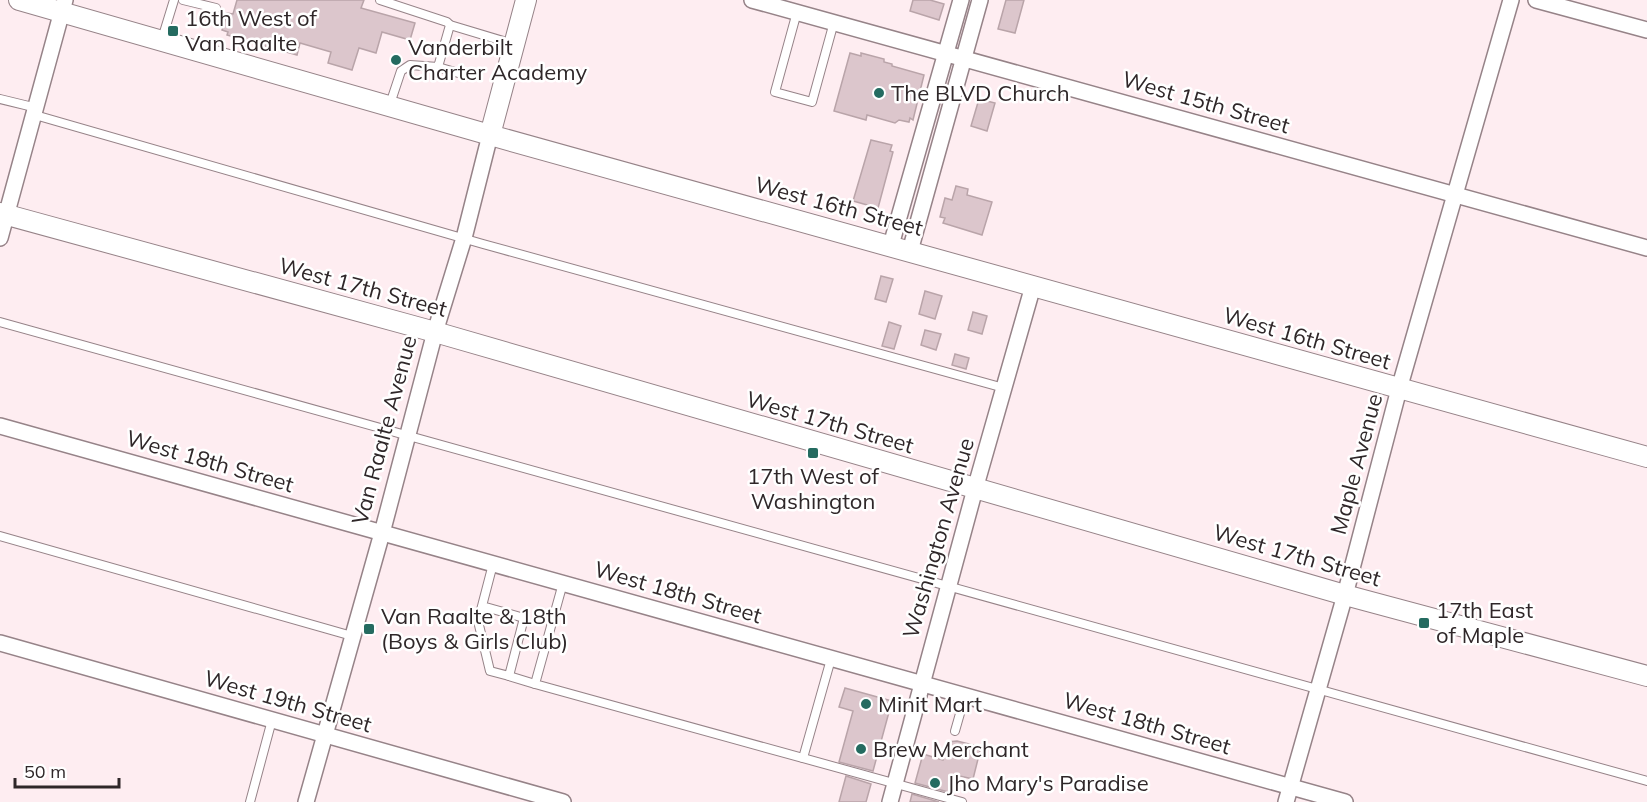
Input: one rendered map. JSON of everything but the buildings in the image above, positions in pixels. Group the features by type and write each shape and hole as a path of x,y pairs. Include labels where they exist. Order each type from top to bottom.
{"street":[{"name":"West 16th Street","path":"19,0 64,6 161,40 490,135 1647,457"},
{"name":"Van Raalte Avenue","path":"306,802 382,533 435,332 464,238 526,0"},
{"name":"West 15th Street","path":"753,0 1647,248"},
{"path":"891,245 961,0"},
{"path":"910,251 981,0"},
{"name":"Maple Avenue","path":"1286,802 1345,594 1399,389 1511,0"},
{"path":"1536,0 1647,30"},
{"path":"0,238 3,214 36,111 64,6"},
{"name":"West 17th Street","path":"3,214 435,332 975,489 1345,594 1647,676"},
{"name":"Washington Avenue","path":"890,802 1033,286"},
{"name":"West 18th Street","path":"0,426 1345,802"},
{"name":"West 19th Street","path":"0,643 563,802"}],"lane":[{"path":"161,40 174,0"},
{"path":"183,0 216,8"},
{"path":"380,0 447,22 450,25 514,44"},
{"path":"797,12 775,92 812,102 834,22"},
{"path":"438,67 450,25"},
{"path":"389,106 401,71 410,65 438,67 465,75"},
{"path":"0,99 464,238 1004,388"},
{"path":"0,322 1647,781"},
{"path":"0,536 352,636"},
{"path":"493,564 478,621 490,671 962,802"},
{"path":"535,684 563,583"},
{"path":"482,606 524,618 509,676"},
{"path":"803,758 831,658"},
{"path":"955,731 965,696"},
{"path":"250,802 272,720"}],"place":[{"name":"16th West of Van Raalte","path":"173,31"},
{"name":"Vanderbilt Charter Academy","path":"396,60"},
{"name":"The BLVD Church","path":"879,93"},
{"name":"17th West of Washington","path":"813,453"},
{"name":"17th East of Maple","path":"1424,623"},
{"name":"Van Raalte & 18th (Boys & Girls Club)","path":"369,629"},
{"name":"Minit Mart","path":"866,704"},
{"name":"Brew Merchant","path":"861,749"},
{"name":"Jho Mary's Paradise","path":"935,783"}]}
